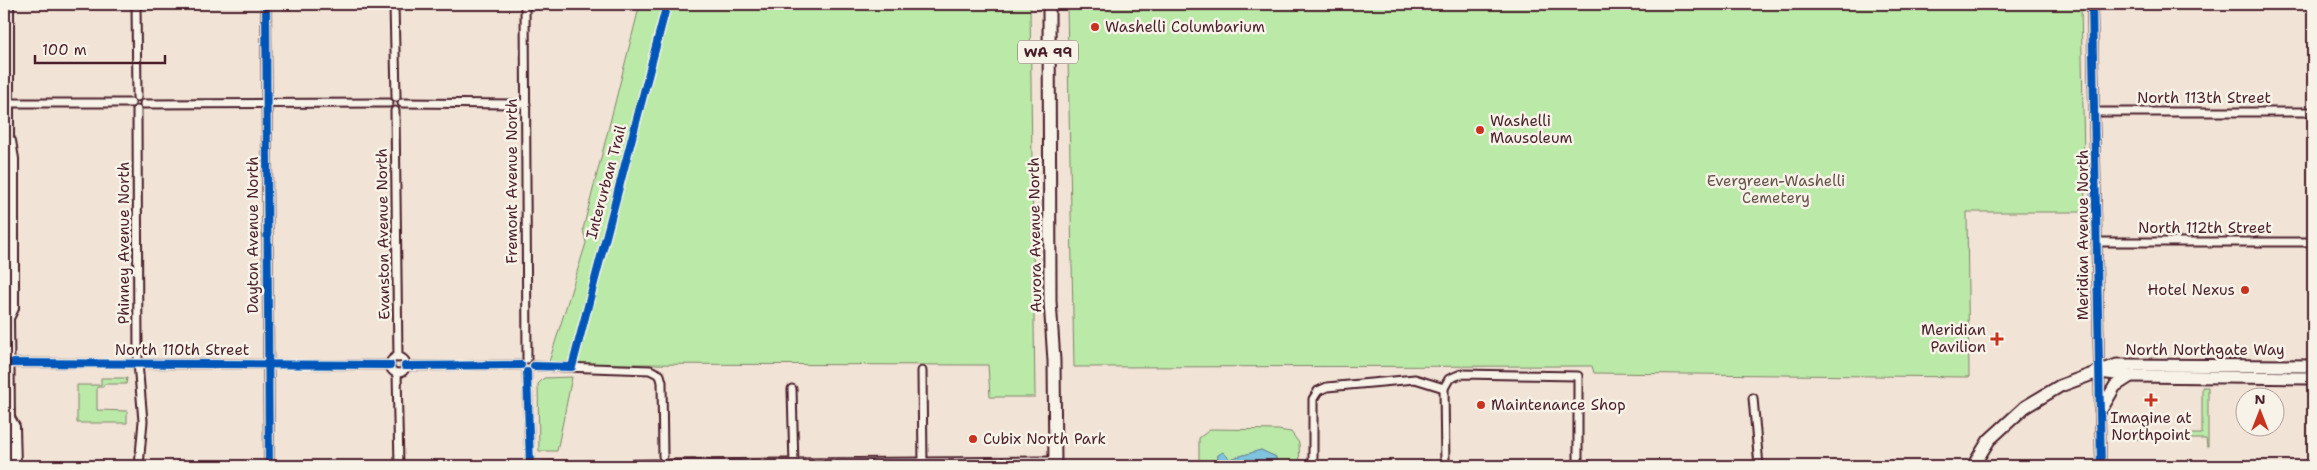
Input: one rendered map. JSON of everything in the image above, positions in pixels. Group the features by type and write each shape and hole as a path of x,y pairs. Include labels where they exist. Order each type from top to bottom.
{"main road":[{"path":"8,4 6,103 8,135 4,159 4,308 8,318 6,363 9,418 14,427 15,466"},
{"name":"Aurora Avenue North","path":"1049,4 1050,302 1054,361 1055,464"},
{"name":"North Northgate Way","path":"1973,466 1990,440 2025,407 2052,390 2117,365 2313,366"},
{"path":"2241,377 2245,372 2274,371 2282,366"},
{"name":"North Northgate Way","path":"2098,371 2131,376 2313,378"},
{"path":"2101,410 2114,386 2131,376"},
{"path":"5,466 5,427 9,418"}],"street":[{"path":"136,4 137,97"},
{"name":"Dayton Avenue North","path":"266,4 269,466"},
{"path":"394,4 396,97"},
{"name":"Fremont Avenue North","path":"525,4 527,359"},
{"name":"Meridian Avenue North","path":"2092,4 2101,466"},
{"path":"137,97 133,98 132,108 137,110 142,108 144,104"},
{"path":"137,97 141,98 144,104"},
{"path":"389,103 391,99 396,97"},
{"path":"396,97 402,103"},
{"path":"6,103 131,103"},
{"path":"144,104 389,103"},
{"path":"389,103 391,109 395,111 401,108 402,103"},
{"path":"402,103 526,104"},
{"name":"Phinney Avenue North","path":"137,110 138,363 143,422 139,466"},
{"name":"Evanston Avenue North","path":"395,111 398,358"},
{"name":"North 113th Street","path":"2095,112 2313,112"},
{"name":"North 112th Street","path":"2096,242 2313,242"},
{"path":"398,358 404,360 405,366 398,373 393,371 390,365 393,360 398,358"},
{"path":"528,372 523,371 522,361 527,359 532,361 534,366"},
{"name":"North 110th Street","path":"6,363 390,365"},
{"path":"405,366 521,365"},
{"path":"530,466 528,372 534,366 650,370 660,375 662,382 664,456"},
{"path":"922,371 923,464"},
{"path":"398,373 398,466"},
{"path":"1445,466 1444,388 1449,378 1460,374 1578,376 1578,466"},
{"path":"1313,466 1313,399 1318,391 1327,387 1415,379 1444,388"},
{"path":"792,390 794,465"},
{"path":"1753,398 1759,466"},
{"path":"664,456 669,459 670,465 1055,464"},
{"path":"543,466 656,465 658,458 664,456"}],"green space":[{"path":"640,4 1030,4 1035,397 990,397 988,365 591,364 549,362 586,243 583,229"},
{"name":"Evergreen-Washelli Cemetery","path":"1067,4 2081,4 2085,212 1967,212 1969,377 1594,373 1592,366 1074,367"},
{"path":"572,377 557,451 539,451 538,384 544,378"},
{"path":"101,378 127,378 126,384 104,384 103,387 97,387 97,410 127,411 127,423 77,423 77,385 101,385"},
{"path":"2202,387 2208,387 2208,446 2206,439 2115,439 2115,434 2202,434"},
{"path":"1211,429 1278,430 1291,432 1299,443 1300,466 1275,466 1276,457 1261,450 1230,459 1218,455 1217,466 1199,466 1199,438"}],"water":[{"path":"1261,450 1276,457 1275,466 1217,466 1218,455 1223,452 1230,459"}],"cycle path":[{"path":"266,4 269,466"},
{"name":"Interurban Trail","path":"534,366 572,367 667,4"},
{"path":"2092,4 2101,466"},
{"path":"4,363 390,365"},
{"path":"405,366 521,365"},
{"path":"527,372 530,466"}],"place":[{"name":"Washelli Columbarium","path":"1095,27"},
{"name":"Washelli Mausoleum","path":"1480,130"},
{"name":"Hotel Nexus","path":"2245,290"},
{"name":"Meridian Pavilion","path":"1997,339"},
{"name":"Imagine at Northpoint","path":"2151,400"},
{"name":"Maintenance Shop","path":"1481,405"},
{"name":"Cubix North Park","path":"973,439"}]}
